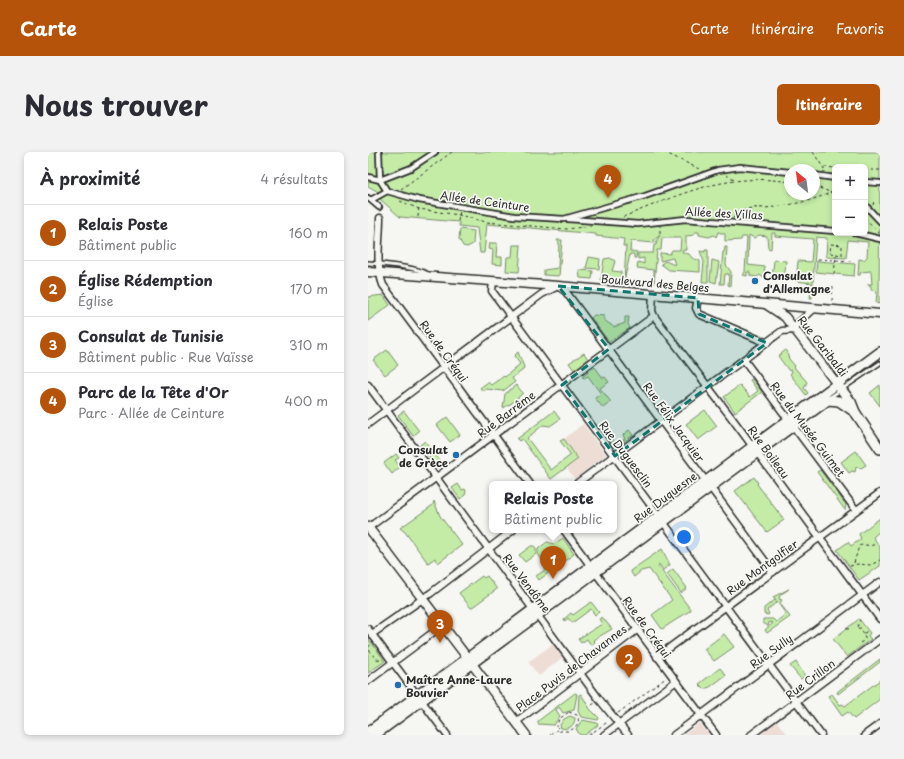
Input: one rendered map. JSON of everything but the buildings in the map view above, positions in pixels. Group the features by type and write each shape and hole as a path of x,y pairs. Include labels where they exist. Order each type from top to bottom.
{"main road":[{"name":"Boulevard des Belges","path":"368,272 378,268 430,276 879,314"},
{"name":"Rue Garibaldi","path":"763,303 773,307 785,317 851,402 855,412 880,448"},
{"name":"Rue Duquesne","path":"375,735 420,698 840,387 880,352"},
{"name":"Rue Garibaldi","path":"828,400 838,401 855,412"},
{"name":"Rue Duquesne","path":"791,423 828,400"},
{"path":"368,527 526,735"},
{"name":"Rue Duquesne","path":"368,732 420,698"}],"street":[{"path":"379,152 380,180 387,191 369,199 379,207"},
{"path":"368,178 380,180 411,168 432,153"},
{"name":"Allée de Ceinture","path":"387,191 400,196 420,200 514,216 564,219 645,196 718,170 740,167 784,171"},
{"path":"820,176 832,178"},
{"path":"868,182 880,183"},
{"path":"868,207 880,220"},
{"name":"Rue de Créqui","path":"380,218 378,268 384,285 528,481"},
{"name":"Allée des Villas","path":"564,219 638,224 686,219 730,221 832,230"},
{"path":"868,236 880,239"},
{"name":"Rue Duguesclin","path":"493,281 492,291 770,664 821,735"},
{"path":"368,424 546,291 558,286"},
{"name":"Rue Félix Jacquier","path":"558,286 566,292 609,349 773,572"},
{"path":"653,294 652,311 654,316"},
{"path":"698,298 696,308 699,314 767,343"},
{"path":"580,481 782,332 795,330 796,325 815,308"},
{"name":"Rue Barrême","path":"368,527 494,436 654,316"},
{"name":"Rue Boileau","path":"654,316 755,449 880,619"},
{"name":"Rue du Musée Guimet","path":"744,360 856,510"},
{"name":"Rue Vendôme","path":"368,384 537,612 581,674 628,735"},
{"name":"Rue Montgolfier","path":"657,657 880,493"},
{"path":"372,634 509,533"},
{"name":"Rue de Créqui","path":"566,533 638,629 673,682 716,735"},
{"name":"Rue Sully","path":"674,735 880,582"},
{"path":"368,681 443,625"},
{"path":"368,629 447,735"},
{"name":"Place Puvis de Chavannes","path":"516,722 581,674 638,629"},
{"name":"Rue Crillon","path":"751,735 880,639"},
{"path":"604,735 673,682"},
{"path":"865,735 880,724"}],"lane":[{"name":"Boulevard des Belges","path":"368,263 378,268"},
{"name":"Rue Duquesne","path":"828,400 840,387 880,363"}],"path":[{"path":"401,202 401,189 452,152"},
{"path":"664,152 709,173"},
{"path":"813,152 829,177"},
{"path":"823,167 832,168"},
{"path":"718,170 735,179"},
{"path":"868,170 880,170"},
{"path":"820,188 832,192"},
{"path":"730,221 746,208 774,207 832,192"},
{"path":"418,217 420,200"},
{"path":"458,221 460,207"},
{"path":"868,221 880,234"},
{"path":"831,244 842,245 842,255 836,254 830,254 831,244"},
{"path":"834,274 836,254"},
{"path":"818,258 852,261"},
{"path":"832,301 833,285"},
{"path":"853,565 858,556 859,546 865,544 872,546 877,543"},
{"path":"844,570 858,564 868,566 880,560"},
{"path":"857,627 860,620"},
{"path":"846,629 857,627 861,628 870,647"},
{"path":"864,634 868,631"},
{"path":"860,643 866,640"},
{"path":"368,648 376,659 386,659"},
{"path":"620,716 618,713 667,677 673,682"},
{"path":"550,735 559,730 566,732 574,729 578,722 577,714 569,712 562,716 557,722 559,730 559,735"},
{"path":"589,735 606,723"}],"highlighted area":[{"path":"558,286 698,298 699,314 767,343 615,456 562,385 609,349"}],"shaded area":[{"path":"583,424 606,455 575,479 566,467 578,459 564,439"},
{"path":"553,644 563,657 539,676 528,662"},
{"path":"777,722 788,735 760,735"},
{"path":"700,723 709,735 684,735"}],"green space":[{"path":"368,152 880,152 879,304 876,303 877,291 871,290 871,286 867,284 872,284 871,271 861,272 860,275 858,275 859,259 864,260 867,257 868,242 848,240 846,258 826,257 827,238 816,237 812,298 810,298 812,283 796,281 798,261 811,262 813,239 775,236 775,233 772,233 771,249 768,248 767,236 759,235 754,238 749,235 748,265 765,267 763,278 760,275 757,277 750,276 750,272 747,272 747,276 743,275 745,272 747,237 742,237 741,240 725,241 725,234 718,232 716,237 714,235 709,237 699,235 699,232 695,232 694,235 686,236 686,250 682,250 683,253 689,254 692,258 700,261 700,272 669,270 661,264 665,261 675,265 673,258 660,261 660,253 670,254 672,250 680,250 681,238 662,238 661,250 657,250 654,284 654,270 637,268 638,262 644,264 644,258 638,259 638,253 653,253 654,245 656,245 660,235 654,240 654,243 631,241 630,251 637,252 636,258 634,258 634,254 630,254 624,282 626,246 623,246 624,239 596,236 596,234 487,224 484,253 480,253 477,228 459,226 459,222 400,217 380,199 380,193 368,186"},
{"path":"460,229 474,231 473,244 467,247 463,246 459,239"},
{"path":"557,240 562,240 559,276 544,275 544,270 558,268 559,243"},
{"path":"490,243 497,243 496,257 502,257 502,265 492,264 493,250 489,249"},
{"path":"513,245 521,245 519,272 506,271 507,257 512,257"},
{"path":"725,247 727,247 726,265 731,272 730,286 728,285 729,274 725,274 724,284 720,284 723,252"},
{"path":"705,250 708,250 708,282 702,282 704,262 700,251 705,252"},
{"path":"589,257 600,259 599,269 586,268"},
{"path":"610,258 615,261 612,271 621,272 621,277 616,281 601,280 604,259"},
{"path":"712,260 719,262 716,283 710,281"},
{"path":"774,260 786,261 784,280 772,279"},
{"path":"817,261 855,264 854,276 816,272"},
{"path":"579,270 593,271 592,279 580,278"},
{"path":"383,295 390,305 368,321 368,297"},
{"path":"594,315 604,316 604,320 614,327 625,323 625,317 629,317 628,324 630,328 609,342 591,318"},
{"path":"387,350 398,365 385,375 373,360"},
{"path":"786,350 789,359 795,366 794,367 807,382 804,388 808,393 806,395 790,374 792,372 791,370 789,371 778,356"},
{"path":"518,352 524,367 523,370 512,378 515,382 503,391 486,389 483,391 480,388 488,382 491,385 504,376 505,377 520,364 514,356"},
{"path":"584,353 588,359 574,370 569,363"},
{"path":"595,367 603,378 605,377 609,382 600,388 611,402 603,408 595,398 601,394 588,376 584,378 582,377"},
{"path":"752,379 762,392 735,412 724,397 740,385 750,397 758,391 750,380"},
{"path":"516,385 523,393 512,403 503,408 505,394"},
{"path":"880,385 880,406 870,393"},
{"path":"705,410 717,426 698,440 686,424"},
{"path":"404,411 419,431 413,436 398,415"},
{"path":"554,411 560,419 550,426 543,425 527,438 551,470 571,455 560,441 564,439 578,459 551,479 522,439 519,441 517,439"},
{"path":"447,417 460,435 450,442 437,425"},
{"path":"629,430 633,435 619,446 614,445 609,439 611,437 616,445 625,439 623,435"},
{"path":"425,441 440,461 435,465 420,445"},
{"path":"856,451 866,465 861,468 856,467 855,472 852,471 849,473 841,462"},
{"path":"396,454 399,458 395,460 400,467 392,474 384,463"},
{"path":"820,470 846,505 845,510 817,472"},
{"path":"754,477 758,483 757,484 784,520 767,532 735,491"},
{"path":"458,484 462,490 465,489 466,491 465,495 460,499 452,488"},
{"path":"434,501 440,516 462,545 438,563 435,558 428,563 405,532 400,528 433,505"},
{"path":"880,518 880,531 873,537 880,547 880,566 859,580 837,550 848,542 851,546 861,539 859,534"},
{"path":"563,538 574,554 539,580 536,576 545,570 546,566 538,554 538,549 547,542 554,544"},
{"path":"531,546 536,548 536,554 525,562 519,555"},
{"path":"662,549 670,565 663,570 659,564 658,566 691,610 662,629 652,615 672,600 649,569 641,571 634,577 630,571"},
{"path":"673,569 687,588 681,593 667,574"},
{"path":"482,576 484,578 487,576 497,589 471,608 459,593"},
{"path":"789,589 780,595 779,599 782,600 780,603 790,617 767,633 765,630 773,623 769,622 768,626 763,623 763,619 773,619 776,622 786,614 777,602 767,610 768,615 764,614 764,608 775,600 776,601 773,597"},
{"path":"591,602 599,612 595,615 591,609 572,623 568,618 565,621 564,619 571,613 573,615"},
{"path":"602,617 612,629 593,640 595,642 591,645 587,639 581,643 578,639 602,624 599,619"},
{"path":"859,619 870,633 868,636 871,639 847,657 833,639"},
{"path":"724,634 734,647 714,661 704,649"},
{"path":"368,638 385,661 368,673"},
{"path":"880,659 880,662 838,694 837,692"},
{"path":"796,662 805,676 801,679 790,666"},
{"path":"720,668 726,675 710,687 704,689 699,684"},
{"path":"880,680 880,699 854,719 848,712 842,716 828,696 832,694 840,705 842,704 845,706"},
{"path":"575,693 577,694 574,710 563,713 559,707 556,710 560,716 554,725 538,724 538,721"},
{"path":"581,694 590,709 599,718 598,720 581,717 578,711 579,695"},
{"path":"570,716 575,718 573,725 569,728 561,728 560,725 564,719"},
{"path":"582,720 597,723 598,725 585,735 580,735 576,729"}],"place":[{"name":"Parc de la Tête d'Or","path":"608,198"},
{"name":"Consulat d'Allemagne","path":"755,281"},
{"name":"Consulat de Grèce","path":"456,455"},
{"name":"Relais Poste","path":"553,579"},
{"name":"Consulat de Tunisie","path":"440,643"},
{"name":"Église Rédemption","path":"629,678"},
{"name":"Maître Anne-Laure Bouvier","path":"398,685"}]}
